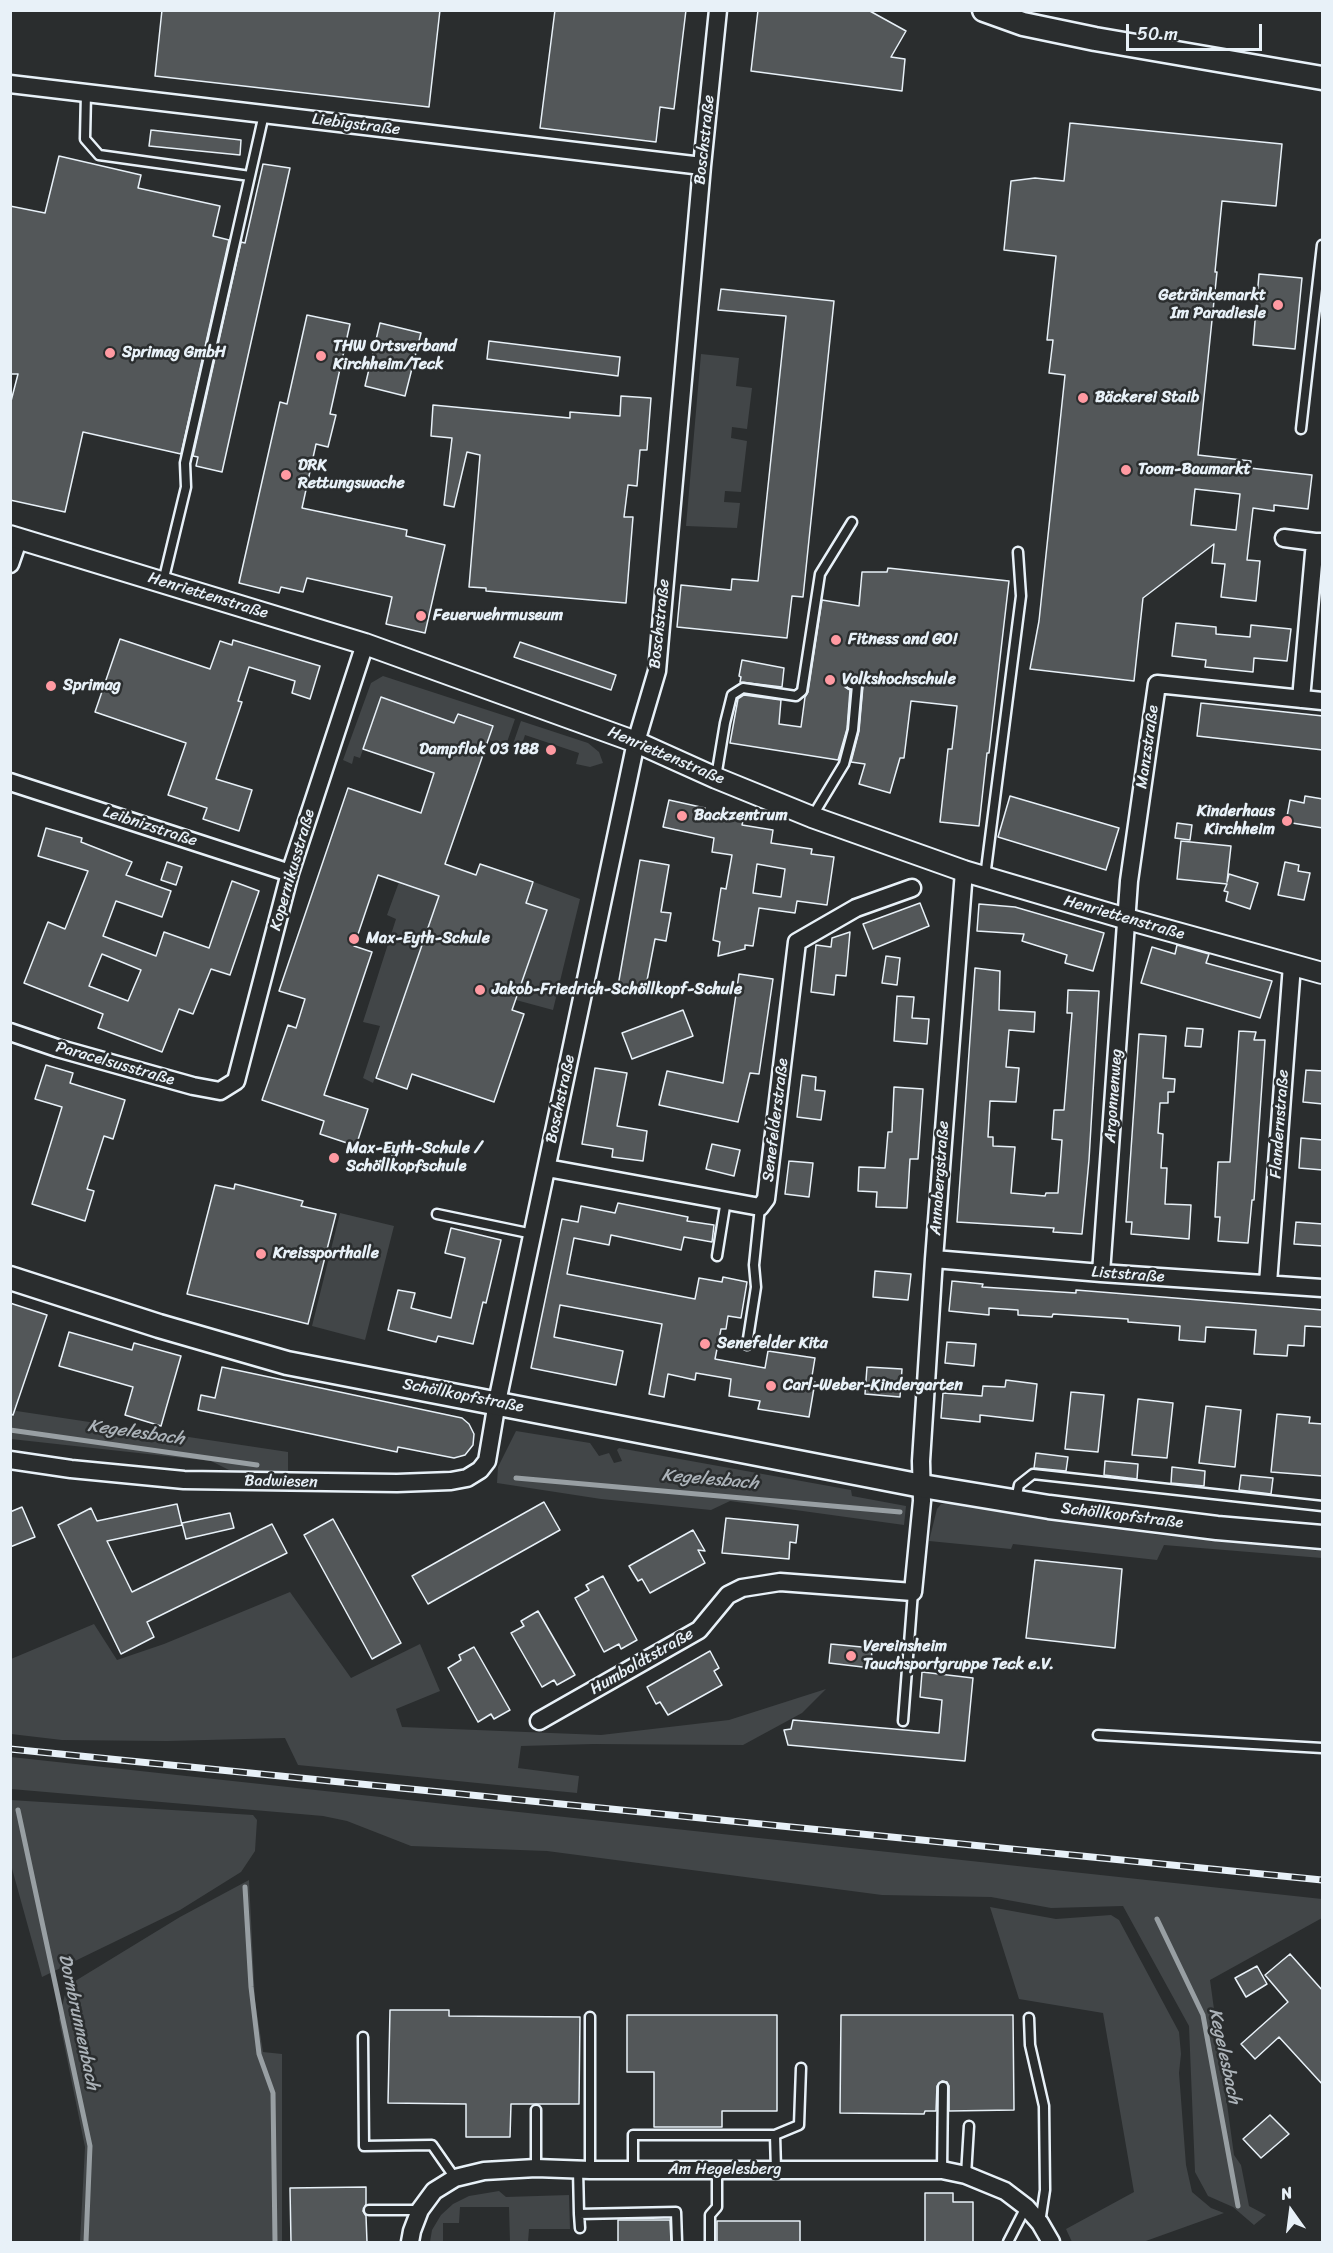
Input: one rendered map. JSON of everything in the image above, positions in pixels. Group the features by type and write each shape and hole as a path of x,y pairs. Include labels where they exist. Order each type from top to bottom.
{"main road":[{"path":"984,10 1026,17 1154,50 1323,78"},
{"name":"Schöllkopfstraße","path":"10,1278 147,1323 287,1363 922,1486 1217,1528 1323,1537"}],"street":[{"name":"Boschstraße","path":"497,1402 636,742 657,671 718,10"},
{"name":"Liebigstraße","path":"10,84 702,166"},
{"name":"Henriettenstraße","path":"15,537 365,644 636,742 812,817 964,871 1323,973"},
{"path":"10,564 15,537"},
{"path":"1284,538 1319,542 1301,699"},
{"name":"Kopernikusstraße","path":"220,1090 236,1081 290,873 365,644"},
{"name":"Manzstraße","path":"1127,919 1129,881 1157,684 1323,702"},
{"name":"Leibnizstraße","path":"10,782 290,873"},
{"name":"Annabergstraße","path":"922,1486 921,1461 934,1259 964,871"},
{"name":"Senefelderstraße","path":"760,1207 766,1199 797,942 856,909 912,888"},
{"name":"Argonnenweg","path":"1101,1273 1127,919"},
{"name":"Flandernstraße","path":"1268,1283 1292,965"},
{"name":"Paracelsusstraße","path":"10,1032 69,1052 193,1086 220,1090"},
{"path":"547,1168 760,1207"},
{"name":"Liststraße","path":"934,1259 1323,1288"},
{"name":"Badwiesen","path":"10,1460 71,1469 184,1480 386,1483 451,1481 467,1478 480,1470 487,1461 497,1402"},
{"path":"913,1592 922,1486"},
{"name":"Humboldtstraße","path":"538,1721 699,1630 728,1595 742,1588 780,1582 913,1592"},
{"name":"Am Hegelesberg","path":"410,2242 420,2210 434,2191 455,2178 484,2171 537,2168 942,2170 966,2175 1005,2191 1026,2207 1040,2223 1051,2242"}],"lane":[{"path":"86,93 85,139 99,155 250,176"},
{"path":"163,582 186,487 185,463 264,114"},
{"path":"1301,429 1323,245"},
{"path":"716,778 732,695 743,688 796,696 802,691 807,675 820,574 852,522"},
{"path":"985,877 1021,596 1018,552"},
{"path":"812,817 844,764 853,730 858,685 851,684"},
{"path":"717,1256 726,1200"},
{"path":"747,1345 756,1287 754,1265 760,1207"},
{"path":"437,1214 533,1234"},
{"path":"1016,1501 1019,1485 1033,1474 1323,1506"},
{"path":"903,1721 913,1592"},
{"path":"1098,1735 1323,1748"},
{"path":"580,2228 590,2017"},
{"path":"1029,2018 1030,2045 1044,2106 1045,2190 1040,2223"},
{"path":"363,2037 364,2146 432,2145 455,2178"},
{"path":"633,2170 633,2135 775,2135 799,2125 801,2068"},
{"path":"942,2170 943,2087"},
{"path":"536,2110 537,2168"},
{"path":"966,2175 969,2126"},
{"path":"775,2135 776,2170"},
{"path":"710,2242 710,2215 717,2207 717,2170"},
{"path":"1008,2242 1026,2207"},
{"path":"369,2210 420,2210"},
{"path":"579,2214 676,2212 677,2242"}],"shaded area":[{"path":"701,354 739,358 736,386 752,388 747,429 732,427 731,438 747,441 741,492 725,491 724,502 740,503 737,528 686,526"},
{"path":"383,676 515,719 506,745 489,740 493,725 458,713 453,728 435,722 436,716 381,697 360,758 354,756 352,764 343,760 371,683"},
{"path":"521,721 588,743 599,752 603,763 590,767 576,764 579,753 525,735 520,750 512,747"},
{"path":"399,882 439,896 373,1083 363,1078 380,1026 363,1022 396,919 387,915"},
{"path":"534,882 580,899 553,1010 516,1000 547,910 526,903"},
{"path":"340,1213 394,1226 365,1340 312,1326"},
{"path":"10,1410 288,1452 288,1472 229,1470 211,1461 11,1439"},
{"path":"516,1431 590,1443 599,1456 609,1453 614,1463 622,1461 617,1450 619,1448 851,1490 852,1496 906,1506 904,1525 730,1501 711,1510 601,1499 497,1483 498,1467"},
{"path":"949,1503 1159,1535 1322,1551 1322,1558 1164,1545 1157,1560 1013,1544 1011,1549 929,1541 937,1509 941,1504"},
{"path":"290,1592 351,1678 420,1644 440,1691 396,1709 402,1727 601,1735 729,1720 826,1689 802,1713 743,1745 521,1746 518,1768 579,1776 577,1793 298,1765 285,1738 167,1741 62,1740 11,1734 11,1659 94,1624 117,1660 164,1644"},
{"path":"11,1757 1322,1899 1322,1918 1210,1980 1234,2155 1241,2165 1249,2206 1266,2215 1254,2225 1233,2207 1208,2196 1195,2172 1189,2026 1123,1906 1051,1908 991,1897 882,1895 547,1851 411,1846 347,1821 323,1816 11,1789"},
{"path":"10,1800 253,1815 257,1820 255,1851 241,1872 180,1910 42,1977 11,1865"},
{"path":"249,1880 255,2001 263,2052 282,2054 282,2242 80,2242 85,2147 59,2019 67,1986 180,1917"},
{"path":"990,1907 1056,1919 1111,1915 1119,1920 1179,2032 1181,2054 1179,2073 1186,2165 1192,2192 1211,2208 1224,2213 1143,2242 1072,2242 1066,2229 1134,2192 1103,2013 1019,1999"},
{"path":"499,2191 506,2197 569,2195 570,2229 529,2229 528,2242 510,2242 509,2207 460,2207 459,2223 443,2223 443,2242 430,2242 432,2230 441,2215 453,2204 469,2196"}],"building":[{"path":"162,10 440,10 429,107 155,76"},
{"path":"555,10 686,10 674,109 660,107 656,142 540,128"},
{"path":"758,10 868,10 906,31 891,57 905,59 902,91 751,71"},
{"path":"1070,123 1282,144 1276,206 1222,201 1198,455 1251,461 1250,468 1312,475 1308,509 1274,505 1274,511 1253,508 1247,560 1260,561 1256,601 1221,597 1225,564 1212,563 1214,544 1143,598 1134,681 1030,669 1039,621 1065,375 1049,373 1053,340 1047,340 1056,256 1004,250 1011,181 1035,178 1064,181","holes":["1195,489 1240,494 1236,530 1191,525"]},
{"path":"151,130 241,140 240,155 149,146"},
{"name":"Sprimag GmbH","path":"59,156 141,175 138,188 220,206 213,236 229,240 181,454 83,432 65,512 10,500 10,405 18,374 10,374 10,206 45,213"},
{"name":"Sprimag GmbH","path":"263,164 290,168 222,472 196,466 198,457 193,456 241,242 245,243"},
{"path":"1259,274 1302,278 1295,349 1253,345"},
{"path":"721,289 834,301 803,597 792,596 787,638 677,627 681,585 731,590 732,579 758,581 786,316 718,310"},
{"path":"307,315 350,324 330,414 336,415 328,447 316,444 302,508 407,530 406,536 445,545 425,633 386,624 392,597 307,578 303,592 281,587 279,593 239,583 280,402 287,404"},
{"path":"380,323 421,333 405,396 365,386"},
{"path":"489,341 620,357 618,376 487,359"},
{"path":"621,396 651,398 647,450 640,450 637,486 628,485 624,517 633,517 626,603 486,591 486,588 469,587 480,455 467,452 454,507 444,505 452,438 431,436 433,405 570,418 570,412 620,416"},
{"path":"888,568 1009,581 979,826 940,822 948,749 952,749 957,706 911,701 904,758 900,758 890,793 859,784 865,764 851,762 859,731 863,686 859,679 849,678 845,682 845,687 850,690 847,729 838,760 730,743 738,699 744,695 781,700 779,724 801,727 822,600 859,606 862,572 887,572"},
{"path":"1176,623 1216,627 1216,634 1250,637 1251,625 1291,629 1287,661 1254,658 1253,672 1205,667 1206,660 1172,656"},
{"path":"120,639 210,669 220,641 232,645 233,640 320,666 310,699 292,693 295,681 249,667 238,701 242,702 216,779 252,790 239,831 203,819 207,808 168,795 186,743 95,712"},
{"path":"520,642 616,675 611,690 514,657"},
{"path":"742,660 784,668 782,687 740,682"},
{"path":"381,697 454,723 458,714 493,726 445,864 476,875 480,864 533,882 526,903 547,910 512,1010 524,1014 494,1102 412,1074 407,1089 376,1078 439,896 378,875 354,946 372,952 324,1095 368,1109 356,1146 320,1134 324,1121 262,1100 288,1025 296,1028 305,999 279,991 348,788 421,813 434,773 363,749"},
{"path":"1201,703 1323,716 1323,750 1197,736"},
{"path":"1010,796 1119,828 1106,870 998,837"},
{"path":"1305,796 1323,799 1323,828 1286,822 1290,800 1304,803"},
{"path":"669,800 705,808 704,815 743,821 742,825 773,830 771,843 812,849 811,854 834,857 827,905 797,901 795,913 759,908 753,946 745,945 745,949 718,956 720,942 713,940 721,888 726,889 732,855 712,852 714,838 663,827","holes":["757,864 785,869 781,897 753,893"]},
{"path":"1177,823 1192,825 1190,840 1175,838"},
{"path":"46,828 82,838 81,842 132,862 126,875 171,891 162,917 116,901 103,936 156,956 164,932 209,948 232,881 259,891 230,975 211,969 193,1014 179,1009 162,1052 98,1028 103,1014 24,983 48,922 65,929 88,871 38,856","holes":["102,954 141,970 128,1001 89,986"]},
{"path":"1181,841 1231,846 1227,882 1229,874 1258,883 1250,909 1226,901 1228,892 1224,891 1227,884 1177,879"},
{"path":"640,860 669,865 661,912 671,913 666,941 655,939 645,991 618,986"},
{"path":"167,862 182,867 176,885 161,880"},
{"path":"1285,862 1299,865 1298,871 1310,873 1304,900 1278,895"},
{"path":"920,903 929,926 873,949 863,924"},
{"path":"979,904 1015,907 1104,933 1093,971 1065,963 1067,955 1022,941 1024,934 977,931"},
{"path":"850,932 846,976 836,975 834,995 811,992 816,945 831,947 832,938"},
{"path":"1177,945 1209,954 1206,963 1272,981 1260,1018 1141,983 1152,947 1175,954"},
{"path":"886,956 900,958 897,985 882,983"},
{"path":"975,968 1000,971 999,1010 1035,1012 1034,1032 1009,1030 1006,1067 1019,1068 1016,1102 990,1101 988,1137 993,1137 993,1146 1015,1147 1011,1193 1045,1196 1046,1193 1058,1193 1062,1140 1052,1139 1054,1110 1064,1110 1072,1013 1067,1013 1068,990 1099,991 1089,1160 1082,1234 1053,1232 1054,1228 957,1222"},
{"path":"739,974 773,979 759,1074 750,1073 738,1122 659,1105 667,1071 723,1083"},
{"path":"897,996 914,997 912,1018 929,1019 927,1044 894,1041"},
{"path":"683,1010 693,1036 632,1059 622,1033"},
{"path":"1187,1028 1203,1029 1201,1047 1185,1046"},
{"path":"1239,1031 1256,1032 1254,1040 1265,1040 1254,1200 1252,1200 1248,1243 1218,1241 1220,1217 1215,1217 1218,1162 1230,1162"},
{"path":"1139,1034 1166,1036 1163,1078 1175,1079 1174,1092 1168,1092 1168,1103 1160,1103 1158,1133 1163,1134 1161,1168 1167,1168 1165,1204 1191,1205 1189,1239 1131,1234 1132,1222 1126,1222"},
{"path":"46,1065 73,1073 70,1083 125,1100 113,1139 104,1136 87,1189 94,1191 85,1221 32,1204 62,1107 35,1099"},
{"path":"595,1068 627,1073 617,1126 647,1131 643,1161 612,1157 613,1149 582,1144"},
{"path":"1306,1070 1323,1071 1323,1104 1303,1102"},
{"path":"802,1075 816,1077 815,1090 825,1091 821,1120 797,1117"},
{"path":"894,1087 923,1089 918,1159 910,1159 907,1208 876,1207 877,1192 858,1191 859,1167 885,1168 888,1132 892,1132"},
{"path":"1301,1138 1323,1140 1323,1170 1299,1168"},
{"path":"712,1144 740,1150 734,1176 706,1169"},
{"path":"789,1161 813,1163 809,1197 785,1194"},
{"name":"Kreissporthalle","path":"235,1184 303,1201 301,1206 336,1214 308,1324 187,1294 215,1185 234,1189"},
{"path":"618,1203 688,1217 687,1221 714,1225 712,1242 684,1237 681,1250 611,1235 609,1245 574,1238 567,1274 695,1299 699,1278 722,1282 723,1277 747,1282 741,1318 728,1316 726,1329 721,1329 715,1359 765,1368 768,1351 815,1358 811,1382 815,1382 809,1417 758,1409 760,1401 729,1396 731,1379 696,1373 695,1380 668,1374 664,1397 649,1394 662,1324 560,1305 554,1337 623,1351 616,1385 531,1368 562,1219 578,1222 581,1206 615,1213"},
{"path":"1296,1222 1323,1224 1323,1246 1294,1244"},
{"path":"451,1228 501,1240 486,1303 483,1302 473,1344 438,1336 436,1342 388,1330 398,1290 415,1293 411,1308 451,1318 465,1258 445,1253"},
{"path":"875,1271 911,1274 908,1300 873,1297"},
{"path":"952,1281 983,1284 982,1287 1076,1293 1076,1290 1323,1310 1323,1327 1305,1326 1304,1346 1288,1345 1287,1356 1254,1354 1256,1330 1206,1327 1205,1342 1179,1340 1180,1326 1128,1322 1128,1319 1053,1314 1052,1317 1018,1315 1018,1310 989,1308 989,1315 949,1311"},
{"path":"10,1303 47,1315 13,1415 10,1414"},
{"path":"69,1332 132,1350 134,1343 181,1356 161,1426 125,1415 133,1387 59,1366"},
{"path":"947,1342 976,1344 974,1366 945,1363"},
{"path":"222,1367 462,1418 469,1424 474,1434 473,1445 465,1455 454,1458 398,1447 397,1452 198,1410 201,1395 215,1398"},
{"path":"867,1367 902,1369 900,1397 865,1394"},
{"path":"1006,1380 1037,1384 1033,1421 980,1415 980,1422 941,1418 943,1393 982,1396 983,1386 1005,1387"},
{"path":"1071,1392 1104,1395 1098,1452 1065,1449"},
{"path":"1138,1399 1173,1403 1167,1458 1132,1455"},
{"path":"1206,1406 1241,1410 1235,1467 1199,1463"},
{"path":"1277,1414 1310,1417 1309,1423 1323,1424 1323,1476 1271,1472"},
{"path":"1036,1453 1068,1457 1066,1471 1034,1468"},
{"path":"1105,1461 1138,1464 1137,1479 1104,1475"},
{"path":"1172,1467 1205,1471 1204,1486 1171,1483"},
{"path":"1241,1475 1273,1478 1271,1494 1239,1490"},
{"path":"544,1502 560,1530 428,1604 412,1576"},
{"path":"177,1504 182,1525 107,1541 132,1592 272,1524 287,1553 147,1622 154,1637 121,1654 58,1525 91,1508 97,1521"},
{"path":"22,1507 35,1537 10,1547 10,1512"},
{"path":"230,1513 234,1528 186,1539 182,1523"},
{"path":"726,1518 798,1525 796,1543 790,1542 789,1559 722,1553"},
{"path":"333,1519 401,1643 372,1659 304,1535"},
{"path":"693,1530 705,1551 698,1550 705,1563 650,1593 642,1579 638,1581 629,1566"},
{"path":"1035,1560 1122,1569 1115,1648 1026,1638"},
{"path":"603,1576 637,1640 621,1649 619,1644 604,1652 575,1598 589,1590 586,1585"},
{"path":"538,1611 575,1675 557,1685 554,1680 542,1687 511,1633 524,1626 521,1621"},
{"name":"Vereinsheim Tauchsportgruppe Teck e.V.","path":"831,1644 872,1648 871,1668 829,1663"},
{"path":"474,1647 510,1710 494,1719 491,1714 478,1722 448,1668 461,1660 459,1655"},
{"path":"710,1651 719,1668 714,1671 722,1685 668,1715 660,1702 656,1704 647,1687"},
{"path":"922,1672 973,1678 965,1761 788,1745 784,1730 791,1729 793,1720 939,1733 942,1700 920,1697"},
{"path":"1290,1954 1323,1991 1323,2085 1279,2037 1255,2059 1241,2044 1288,2002 1265,1975"},
{"path":"1257,1966 1267,1984 1246,1997 1235,1978"},
{"path":"390,2010 449,2010 449,2016 580,2017 579,2104 511,2104 510,2137 466,2137 466,2104 388,2103"},
{"path":"627,2015 777,2015 777,2111 722,2111 722,2127 654,2127 654,2072 627,2072"},
{"path":"841,2015 1013,2015 1014,2110 949,2111 949,2086 947,2082 942,2081 937,2086 936,2111 925,2111 924,2114 840,2113"},
{"path":"1270,2115 1289,2134 1261,2158 1243,2139"},
{"path":"366,2187 366,2204 363,2211 366,2216 367,2242 291,2242 290,2188"},
{"path":"925,2193 953,2193 953,2202 973,2202 973,2242 925,2242"},
{"path":"618,2220 670,2220 671,2242 618,2242"},
{"path":"717,2221 800,2221 800,2242 717,2242"}],"waterway":[{"name":"Kegelesbach","path":"10,1430 257,1465"},
{"name":"Kegelesbach","path":"516,1478 900,1512"},
{"name":"Dornbrunnenbach","path":"18,1810 90,2146 86,2242"},
{"path":"245,1887 251,1987 259,2054 273,2093 275,2242"},
{"name":"Kegelesbach","path":"1157,1919 1203,2015 1238,2206"}],"railway":[{"path":"10,1749 1322,1880"}],"place":[{"name":"Getränkemarkt Im Paradiesle","path":"1278,305"},
{"name":"Sprimag GmbH","path":"110,353"},
{"name":"THW Ortsverband Kirchheim/Teck","path":"321,356"},
{"name":"Bäckerei Staib","path":"1083,398"},
{"name":"Toom-Baumarkt","path":"1126,470"},
{"name":"DRK Rettungswache","path":"286,475"},
{"name":"Feuerwehrmuseum","path":"421,616"},
{"name":"Fitness and GO!","path":"836,640"},
{"name":"Volkshochschule","path":"830,680"},
{"name":"Sprimag","path":"51,686"},
{"name":"Dampflok 03 188","path":"551,750"},
{"name":"Backzentrum","path":"682,816"},
{"name":"Kinderhaus Kirchheim","path":"1287,821"},
{"name":"Max-Eyth-Schule","path":"354,939"},
{"name":"Jakob-Friedrich-Schöllkopf-Schule","path":"480,990"},
{"name":"Max-Eyth-Schule / Schöllkopfschule","path":"334,1158"},
{"name":"Kreissporthalle","path":"261,1254"},
{"name":"Senefelder Kita","path":"705,1344"},
{"name":"Carl-Weber-Kindergarten","path":"771,1386"},
{"name":"Vereinsheim Tauchsportgruppe Teck e.V.","path":"851,1656"}]}
